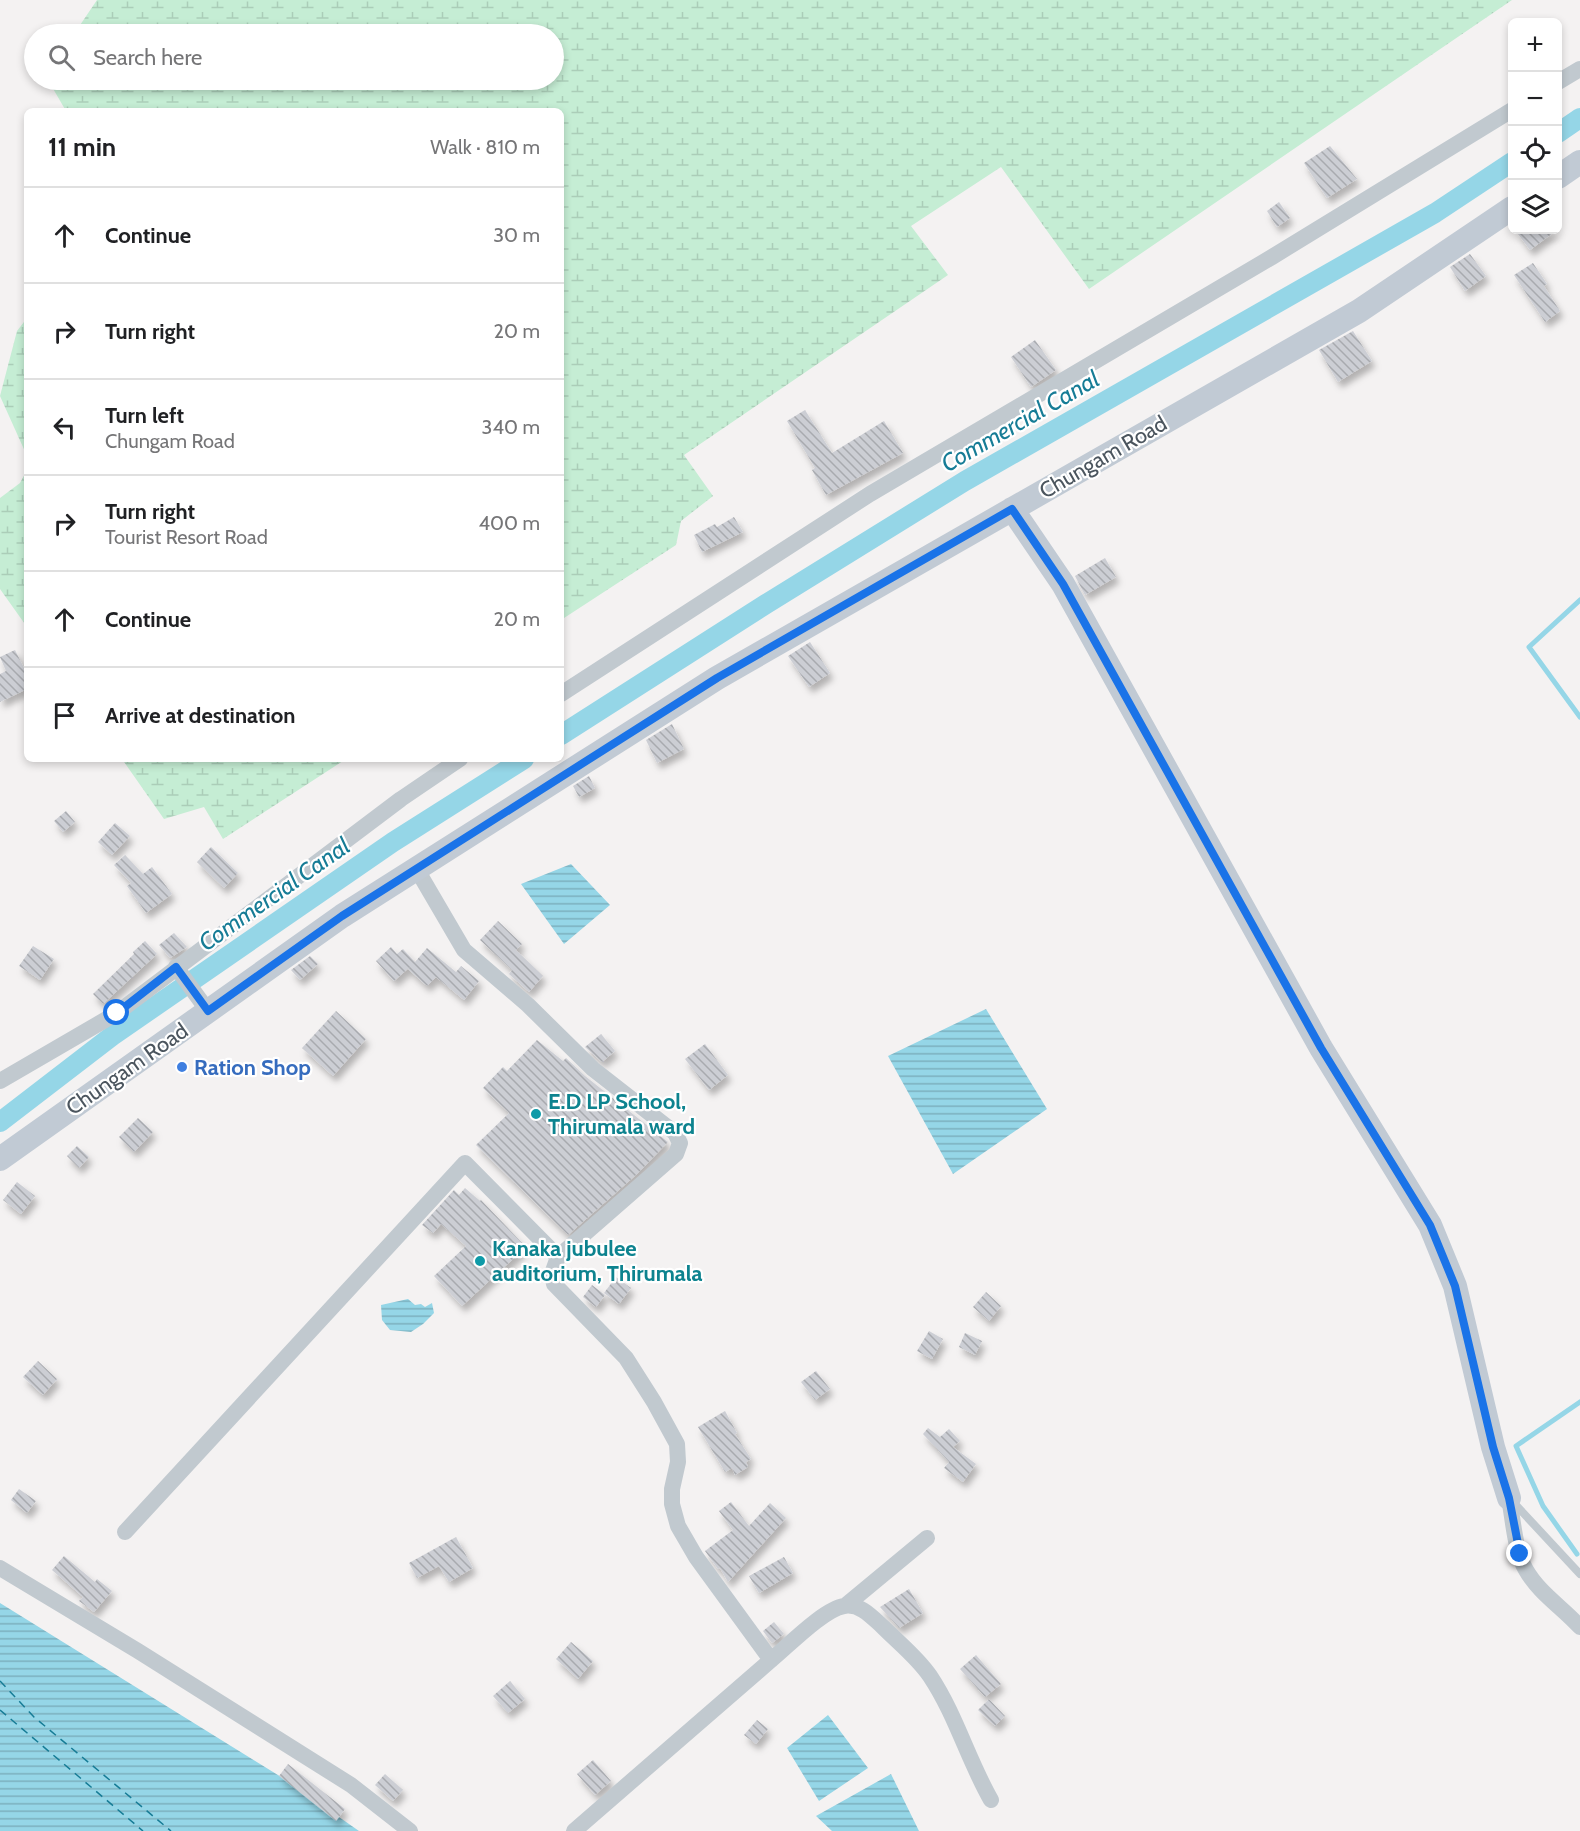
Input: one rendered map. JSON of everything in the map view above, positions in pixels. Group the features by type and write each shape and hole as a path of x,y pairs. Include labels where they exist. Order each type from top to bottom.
{"main road":[{"path":"1562,174 1580,162"},
{"name":"Chungam Road","path":"0,1160 342,916 717,678 1359,311 1508,211"},
{"path":"1012,509 1063,584 1321,1048 1430,1225 1455,1286 1493,1447 1509,1498"}],"street":[{"path":"1562,79 1580,69"},
{"path":"564,692 870,494 1272,257 1508,112"},
{"path":"0,1082 117,1013 401,799 456,762"},
{"path":"416,868 464,950 528,1005 593,1069 675,1133 680,1143 676,1154 558,1257 552,1274 554,1284 626,1358 677,1444 678,1462 672,1489 672,1504 678,1526 696,1557 771,1660"},
{"path":"176,967 208,1011"},
{"path":"125,1532 465,1163 558,1257"},
{"path":"1509,1498 1520,1554 1526,1570 1541,1589 1580,1627"},
{"path":"574,1831 830,1611 845,1606 927,1538"},
{"path":"0,1568 351,1785 410,1831"},
{"path":"845,1606 857,1607 870,1615 919,1662 947,1707 991,1800"}],"lane":[{"path":"1509,1498 1580,1574"}],"green space":[{"path":"97,0 1512,0 1089,289 1001,167 911,226 948,275 684,455 713,496 681,521 676,545 564,618 564,108 64,108 54,90 564,90 564,24 81,24"},
{"path":"24,322 24,449 0,396 17,331"},
{"path":"24,476 24,623 0,589 0,498 20,483"},
{"path":"124,762 341,762 223,839 204,807 164,819"}],"water":[{"path":"571,864 610,905 564,944 521,884"},
{"path":"986,1009 1047,1109 953,1174 888,1056"},
{"path":"408,1299 415,1305 421,1304 425,1307 432,1303 434,1313 411,1332 390,1330 382,1320 381,1305"},
{"path":"0,1603 286,1780 359,1831 0,1831"},
{"path":"828,1715 868,1768 819,1801 787,1748"},
{"path":"891,1774 919,1831 832,1831 816,1816"}],"building":[{"path":"1330,146 1357,179 1327,198 1304,163"},
{"path":"1279,202 1290,218 1277,227 1267,211"},
{"path":"1518,234 1552,234 1530,250"},
{"path":"1470,254 1486,276 1465,291 1450,267"},
{"path":"1533,263 1547,284 1544,286 1560,311 1545,322 1514,275"},
{"path":"1353,331 1372,361 1338,382 1319,350"},
{"path":"1035,340 1056,370 1031,387 1011,357"},
{"path":"805,410 832,453 884,421 903,453 826,495 812,470 815,468 787,421"},
{"path":"734,517 743,532 702,552 694,535 715,524 717,527"},
{"path":"1105,558 1116,577 1085,595 1075,576"},
{"path":"810,642 830,673 809,687 788,656"},
{"path":"15,650 24,668 24,690 0,702 0,674 6,671 0,657"},
{"path":"672,724 684,749 657,763 646,740"},
{"path":"589,776 595,788 579,797 573,786"},
{"path":"66,811 75,822 63,832 54,821"},
{"path":"115,823 130,836 112,855 98,842"},
{"path":"211,847 238,873 224,888 197,862"},
{"path":"125,855 143,874 152,867 172,894 146,913 127,886 131,883 114,865"},
{"path":"498,921 522,944 516,950 543,976 529,992 509,974 512,970 480,940"},
{"path":"174,933 187,947 170,958 159,945"},
{"path":"145,941 157,954 103,1004 93,994"},
{"path":"33,946 54,959 40,980 19,966"},
{"path":"391,947 397,954 403,949 415,962 427,948 456,972 461,966 479,981 464,1000 436,977 427,986 408,969 412,965 394,981 376,961"},
{"path":"310,956 318,964 300,980 291,970"},
{"path":"336,1011 366,1039 333,1076 302,1048"},
{"path":"601,1034 615,1051 602,1062 585,1047"},
{"path":"537,1040 563,1061 566,1058 585,1076 668,1142 637,1174 568,1235 476,1145 509,1113 483,1088 503,1067 507,1071"},
{"path":"705,1044 728,1075 709,1090 685,1059"},
{"path":"138,1118 153,1132 134,1152 119,1137"},
{"path":"77,1146 89,1157 79,1168 67,1156"},
{"path":"17,1182 35,1196 21,1214 3,1200"},
{"name":"Kanaka jubulee auditorium, Thirumala","path":"465,1188 481,1200 526,1247 462,1306 434,1276 466,1246 441,1224 433,1233 422,1225 454,1190 459,1195"},
{"path":"616,1277 631,1288 619,1304 604,1293"},
{"path":"592,1285 605,1295 596,1307 583,1297"},
{"path":"986,1292 1001,1306 989,1321 973,1307"},
{"path":"929,1331 943,1339 932,1359 917,1351"},
{"path":"965,1333 982,1341 975,1355 959,1347"},
{"path":"38,1361 57,1379 43,1395 23,1377"},
{"path":"816,1371 830,1389 815,1400 801,1382"},
{"path":"725,1411 737,1433 735,1434 751,1459 746,1462 748,1467 735,1475 732,1468 725,1472 698,1427"},
{"path":"928,1428 940,1437 949,1429 960,1441 953,1447 976,1464 963,1482 944,1468 949,1462 923,1434"},
{"path":"19,1489 36,1501 27,1513 11,1500"},
{"path":"731,1502 749,1526 770,1503 786,1518 728,1582 720,1568 718,1569 705,1551 733,1530 719,1511"},
{"path":"456,1537 473,1568 449,1582 439,1566 417,1578 409,1563"},
{"path":"64,1556 95,1582 97,1579 112,1591 94,1612 79,1601 83,1597 52,1570"},
{"path":"784,1557 793,1573 759,1593 749,1576"},
{"path":"909,1589 923,1613 899,1628 880,1607"},
{"path":"774,1622 784,1634 772,1643 763,1631"},
{"path":"571,1642 593,1661 578,1679 556,1659"},
{"path":"976,1655 1001,1684 985,1697 960,1669"},
{"path":"510,1681 525,1699 508,1713 493,1696"},
{"path":"989,1699 1005,1716 995,1726 978,1710"},
{"path":"757,1720 768,1729 756,1744 744,1735"},
{"path":"593,1760 611,1781 595,1795 577,1774"},
{"path":"288,1764 345,1809 336,1821 279,1776"},
{"path":"385,1774 403,1790 393,1801 375,1785"}],"waterway":[{"name":"Commercial Canal","path":"1562,130 1580,118"},
{"name":"Commercial Canal","path":"564,733 965,481 1435,213 1508,165"},
{"path":"1580,600 1529,647 1580,717"},
{"name":"Commercial Canal","path":"0,1122 112,1036 393,842 519,762"},
{"path":"1577,1554 1543,1506 1516,1446 1580,1402"}],"ferry route":[{"path":"0,1681 34,1717 171,1831"},
{"path":"0,1710 143,1831"}],"place":[{"name":"Ration Shop","path":"182,1067"},
{"name":"E.D LP School, Thirumala ward","path":"536,1114"},
{"name":"Kanaka jubulee auditorium, Thirumala","path":"480,1261"}],"route":[{"path":"117,1013 176,967 208,1011 342,916 717,678 1012,509 1063,584 1321,1048 1430,1225 1455,1286 1493,1447 1509,1498 1520,1554"}]}
